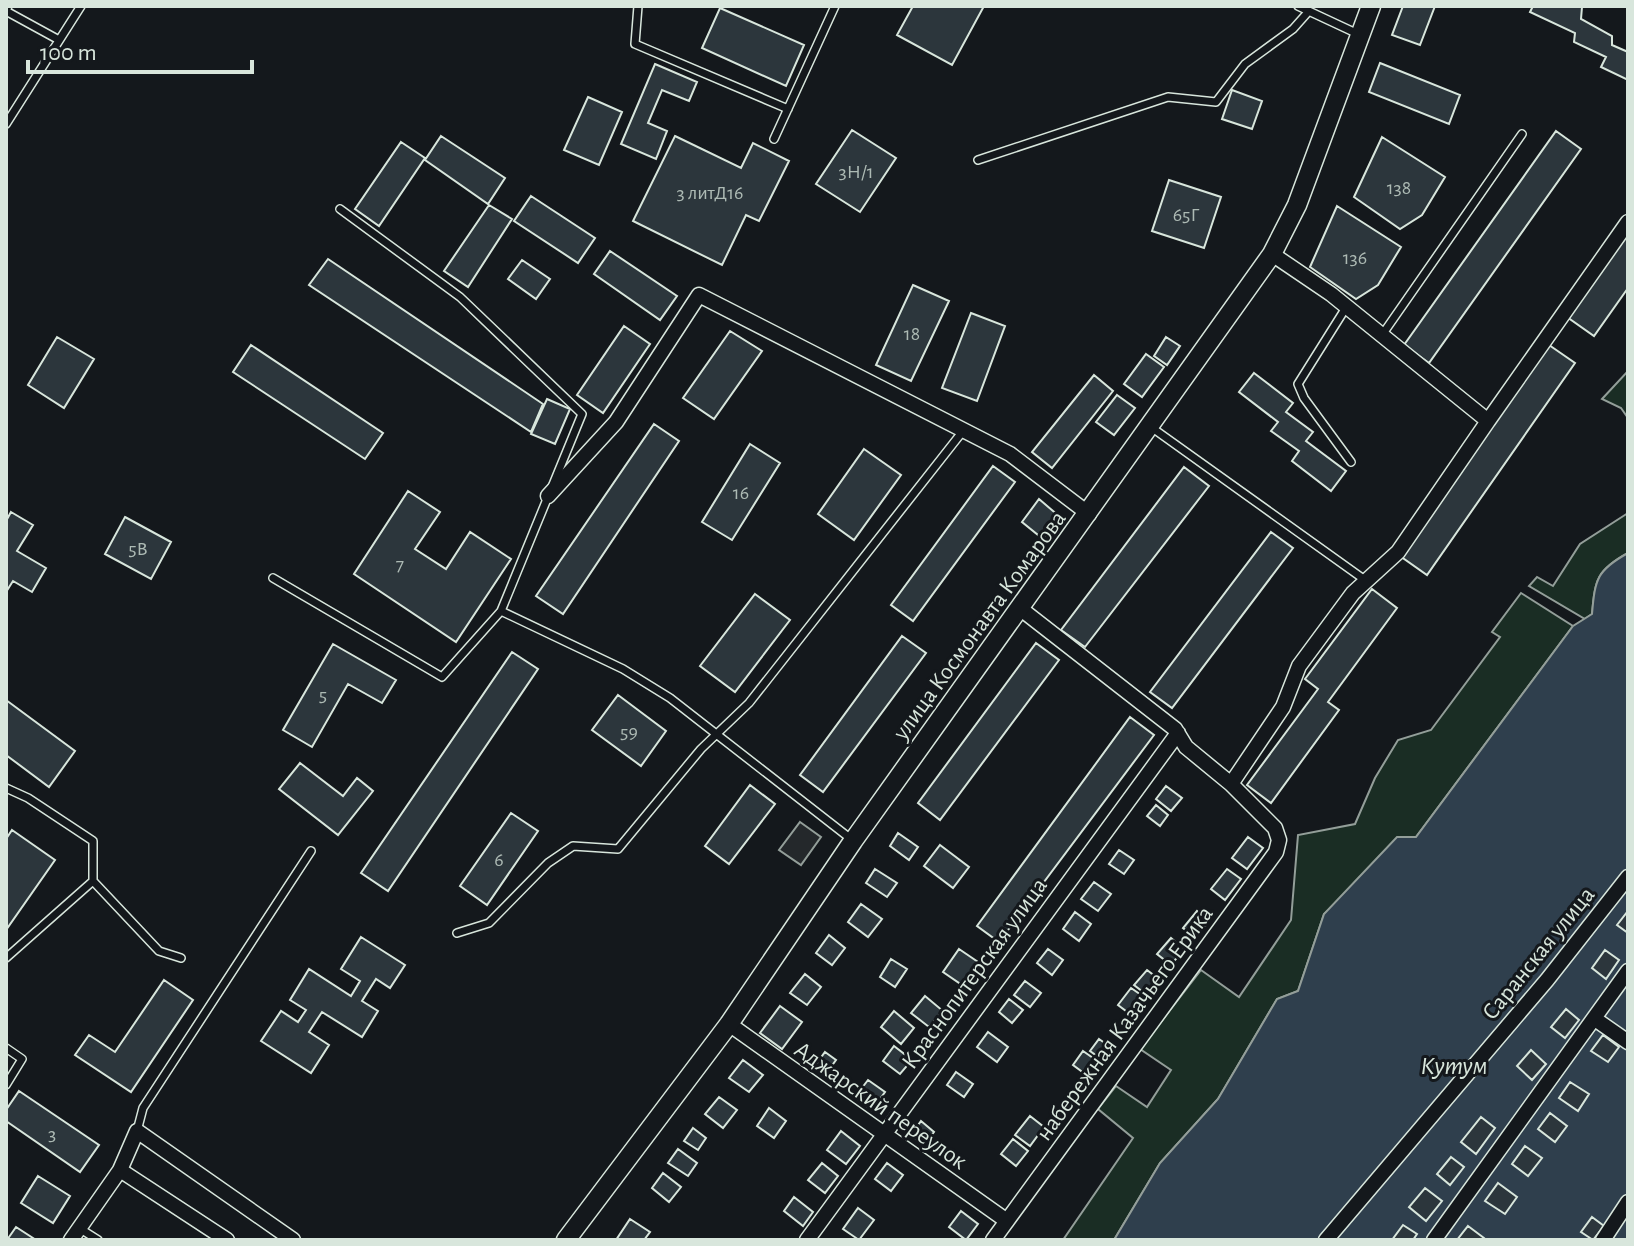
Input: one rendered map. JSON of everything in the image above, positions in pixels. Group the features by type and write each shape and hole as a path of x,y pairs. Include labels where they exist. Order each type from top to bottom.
{"main road":[{"name":"улица Космонавта Комарова","path":"566,1240 729,1024 853,841 1272,254 1297,205 1371,6"}],"street":[{"path":"1021,609 1178,733 1186,747 1231,784 1283,707 1299,666 1365,580 1398,552 1628,222"},
{"path":"1272,254 1347,306 1488,421"},
{"path":"548,496 616,422 699,295 1010,454 1089,514"},
{"name":"Краснопитерская улица","path":"807,1240 1178,733"},
{"name":"набережная Казачьего Ерика","path":"993,1240 1276,852 1279,840 1275,828 1231,784"},
{"name":"Саранская улица","path":"1326,1240 1547,980 1628,877"},
{"path":"1434,1240 1628,971"},
{"path":"1595,1019 1628,1042"},
{"name":"Аджарский переулок","path":"729,1024 1007,1221"},
{"path":"75,1234 120,1170 137,1131 293,1240"},
{"path":"120,1170 227,1240"},
{"path":"1603,1240 1628,1202"}],"lane":[{"path":"8,6 6,11 59,40"},
{"path":"6,124 81,6"},
{"path":"638,6 635,44 788,109"},
{"path":"774,139 835,6"},
{"path":"1298,6 1360,35"},
{"path":"978,160 1168,97 1216,102 1245,64 1293,29 1309,11"},
{"path":"1382,335 1522,134"},
{"path":"273,578 442,677 501,611 582,414 460,297 340,209"},
{"path":"1347,306 1298,384 1304,398 1351,462"},
{"path":"1151,427 1365,580"},
{"path":"457,933 489,923 548,863 573,846 618,849 716,735 749,703 963,431"},
{"path":"501,611 623,669 670,698 853,841"},
{"path":"6,788 28,798 93,841 93,881 159,951 181,958"},
{"path":"137,1131 143,1108 311,851"},
{"path":"6,958 93,881"},
{"path":"6,1048 22,1059 6,1085"},
{"path":"75,1234 98,1240"}],"green space":[{"path":"1628,371 1628,418 1621,408 1602,399"},
{"path":"1628,513 1628,553 1610,565 1600,577 1592,614 1585,619 1529,586 1537,577 1553,586 1580,544"},
{"path":"1521,593 1573,626 1416,837 1324,914 1298,991 1277,999 1218,1099 1160,1163 1114,1240 1063,1240 1133,1138 1098,1109 1116,1086 1147,1107 1171,1070 1140,1049 1201,970 1239,997 1291,920 1298,835 1355,824 1375,778 1398,740 1431,730 1500,637 1492,632"}],"shaded area":[{"path":"800,822 821,837 801,865 779,850"}],"water":[{"name":"Кутум","path":"1628,553 1628,1240 1114,1240 1160,1163 1218,1099 1277,999 1298,991 1324,914 1397,837 1416,837 1573,626 1592,614 1597,584 1604,571"}],"building":[{"path":"913,6 984,6 952,65 897,35"},
{"path":"1403,6 1435,6 1420,45 1392,35"},
{"path":"1533,6 1582,7 1581,19 1612,36 1612,45 1628,52 1628,80 1601,67 1606,57 1574,42 1575,33 1530,12"},
{"path":"720,8 804,45 786,86 702,48"},
{"path":"1380,63 1460,95 1449,124 1369,92"},
{"path":"655,64 697,82 689,101 662,90 648,123 667,131 656,159 621,144"},
{"path":"1232,90 1262,101 1252,129 1222,119"},
{"path":"588,97 622,112 599,165 564,150"},
{"path":"852,130 896,158 860,212 816,184"},
{"path":"1556,131 1581,149 1429,363 1404,345"},
{"path":"441,136 505,178 488,204 425,160"},
{"path":"675,136 741,168 753,143 789,161 759,221 746,215 722,265 633,221"},
{"path":"1382,137 1445,177 1422,215 1400,229 1354,197"},
{"path":"401,142 425,158 379,226 355,209"},
{"path":"1169,180 1221,197 1204,248 1152,231"},
{"path":"531,196 595,238 578,263 514,221"},
{"path":"489,205 512,219 468,287 444,271"},
{"path":"1337,206 1401,247 1378,285 1356,299 1310,267"},
{"path":"1628,232 1628,288 1594,336 1567,317"},
{"path":"610,251 677,296 660,320 594,274"},
{"path":"328,259 543,404 531,432 309,285"},
{"path":"522,260 550,279 536,299 508,279"},
{"path":"913,285 949,301 911,381 876,365"},
{"path":"971,313 1005,326 977,401 942,388"},
{"path":"624,326 650,344 603,413 577,395"},
{"path":"730,331 762,351 714,419 683,398"},
{"path":"57,337 94,359 64,408 28,385"},
{"path":"1166,337 1180,346 1167,365 1154,356"},
{"path":"251,345 383,433 365,459 233,372"},
{"path":"1549,345 1575,363 1427,575 1400,556"},
{"path":"1146,354 1164,367 1142,397 1124,384"},
{"path":"1254,373 1293,403 1286,412 1313,432 1306,441 1346,471 1331,491 1292,461 1299,451 1271,431 1278,422 1239,392"},
{"path":"1094,375 1113,391 1052,468 1032,452"},
{"path":"1117,395 1135,408 1114,435 1096,422"},
{"path":"547,399 570,409 555,444 531,434"},
{"path":"654,424 679,441 563,614 536,596"},
{"path":"750,444 780,463 732,540 702,522"},
{"path":"864,449 901,475 854,540 818,514"},
{"path":"993,466 1015,482 913,621 891,605"},
{"path":"1184,467 1209,486 1085,647 1061,630"},
{"path":"408,491 440,512 415,549 446,569 470,532 511,559 456,642 354,574"},
{"path":"1039,499 1060,517 1043,539 1022,522"},
{"path":"11,512 33,525 17,551 46,568 32,592 13,581 6,592 6,521"},
{"path":"125,517 171,542 151,579 105,554"},
{"path":"1271,532 1293,548 1172,708 1150,692"},
{"path":"1372,589 1397,608 1328,702 1339,710 1271,803 1247,785 1318,689 1305,679"},
{"path":"755,594 790,620 735,692 700,666"},
{"path":"902,636 926,653 823,792 800,775"},
{"path":"1036,643 1059,660 940,820 918,803"},
{"path":"333,644 396,680 382,703 348,684 312,747 283,730"},
{"path":"512,652 538,669 388,891 361,873"},
{"path":"618,695 666,731 641,766 592,730"},
{"path":"6,700 75,751 49,787 6,755"},
{"path":"1130,717 1154,735 999,942 977,926"},
{"path":"300,763 343,796 357,778 373,791 338,835 279,789"},
{"path":"750,785 775,804 729,864 705,846"},
{"path":"1166,786 1182,798 1171,811 1156,799"},
{"path":"1156,805 1168,815 1160,826 1147,816"},
{"path":"511,813 538,831 487,905 460,886"},
{"path":"12,830 55,860 6,930 6,839"},
{"path":"898,833 918,847 909,860 890,846"},
{"path":"1248,837 1263,848 1247,869 1232,858"},
{"path":"940,845 969,867 953,888 924,866"},
{"path":"1119,850 1134,860 1124,874 1109,864"},
{"path":"875,869 897,883 887,897 866,883"},
{"path":"1227,869 1241,879 1225,900 1211,889"},
{"path":"1094,882 1111,894 1098,911 1081,899"},
{"path":"861,904 882,919 868,937 848,922"},
{"path":"1197,911 1209,921 1196,938 1183,928"},
{"path":"1628,911 1628,933 1617,925"},
{"path":"1075,912 1091,924 1079,941 1063,929"},
{"path":"829,935 845,948 832,965 816,953"},
{"path":"361,937 405,965 390,988 376,979 362,1001 378,1011 362,1037 322,1012 309,1032 329,1045 311,1073 261,1041 281,1011 298,1022 306,1010 290,1000 309,969 351,996 360,981 341,969"},
{"path":"1171,938 1184,949 1171,965 1157,954"},
{"path":"959,949 981,964 965,987 943,972"},
{"path":"1048,949 1063,960 1052,975 1037,963"},
{"path":"1605,950 1619,960 1606,979 1592,968"},
{"path":"891,959 907,969 895,987 880,977"},
{"path":"1147,970 1160,980 1147,995 1134,985"},
{"path":"805,974 821,987 807,1005 790,993"},
{"path":"164,980 193,1000 131,1092 75,1055 89,1035 115,1052"},
{"path":"1025,981 1041,993 1030,1007 1014,995"},
{"path":"1131,988 1147,999 1134,1017 1118,1005"},
{"path":"925,996 943,1011 929,1027 911,1013"},
{"path":"1009,999 1023,1010 1012,1023 999,1012"},
{"path":"780,1006 802,1022 782,1049 760,1033"},
{"path":"1566,1009 1579,1020 1565,1038 1551,1027"},
{"path":"894,1011 914,1028 901,1044 881,1027"},
{"path":"988,1032 1008,1047 997,1062 977,1047"},
{"path":"1603,1035 1619,1047 1608,1062 1591,1051"},
{"path":"1099,1039 1113,1049 1104,1061 1090,1051"},
{"path":"894,1046 912,1060 900,1074 883,1061"},
{"path":"1531,1050 1546,1064 1532,1080 1517,1066"},
{"path":"1083,1051 1103,1065 1092,1079 1073,1065"},
{"path":"825,1052 836,1060 825,1075 814,1067"},
{"path":"743,1060 763,1075 749,1092 729,1078"},
{"path":"956,1072 973,1084 964,1097 947,1085"},
{"path":"868,1080 885,1092 872,1110 855,1097"},
{"path":"1570,1082 1589,1094 1578,1111 1559,1098"},
{"path":"19,1091 99,1145 80,1172 6,1121 6,1110"},
{"path":"719,1097 737,1110 723,1128 705,1114"},
{"path":"769,1108 786,1121 774,1138 757,1126"},
{"path":"1550,1113 1567,1126 1555,1142 1538,1129"},
{"path":"1030,1116 1044,1127 1030,1146 1015,1135"},
{"path":"1481,1117 1495,1128 1476,1154 1461,1142"},
{"path":"921,1121 934,1132 924,1145 911,1135"},
{"path":"693,1128 706,1138 698,1150 684,1141"},
{"path":"841,1131 860,1146 846,1164 827,1150"},
{"path":"1013,1139 1028,1151 1016,1166 1001,1154"},
{"path":"1525,1146 1542,1158 1528,1176 1512,1164"},
{"path":"678,1149 697,1163 688,1176 668,1163"},
{"path":"1451,1157 1464,1167 1450,1185 1437,1174"},
{"path":"822,1163 838,1176 825,1193 808,1180"},
{"path":"887,1163 903,1175 891,1191 875,1179"},
{"path":"663,1173 681,1187 669,1202 652,1188"},
{"path":"38,1176 70,1196 53,1223 21,1203"},
{"path":"1498,1183 1517,1197 1505,1214 1485,1201"},
{"path":"1425,1188 1442,1201 1426,1221 1409,1207"},
{"path":"794,1197 813,1212 803,1226 784,1211"},
{"path":"858,1208 874,1220 859,1240 843,1229"},
{"path":"961,1211 978,1224 966,1240 949,1227"},
{"path":"1592,1217 1604,1226 1593,1240 1581,1232"},
{"path":"630,1219 650,1232 644,1240 616,1240"},
{"path":"1403,1225 1417,1234 1413,1240 1392,1240"},
{"path":"1468,1226 1484,1238 1483,1240 1457,1240"},
{"path":"16,1227 36,1240 7,1240"}]}
